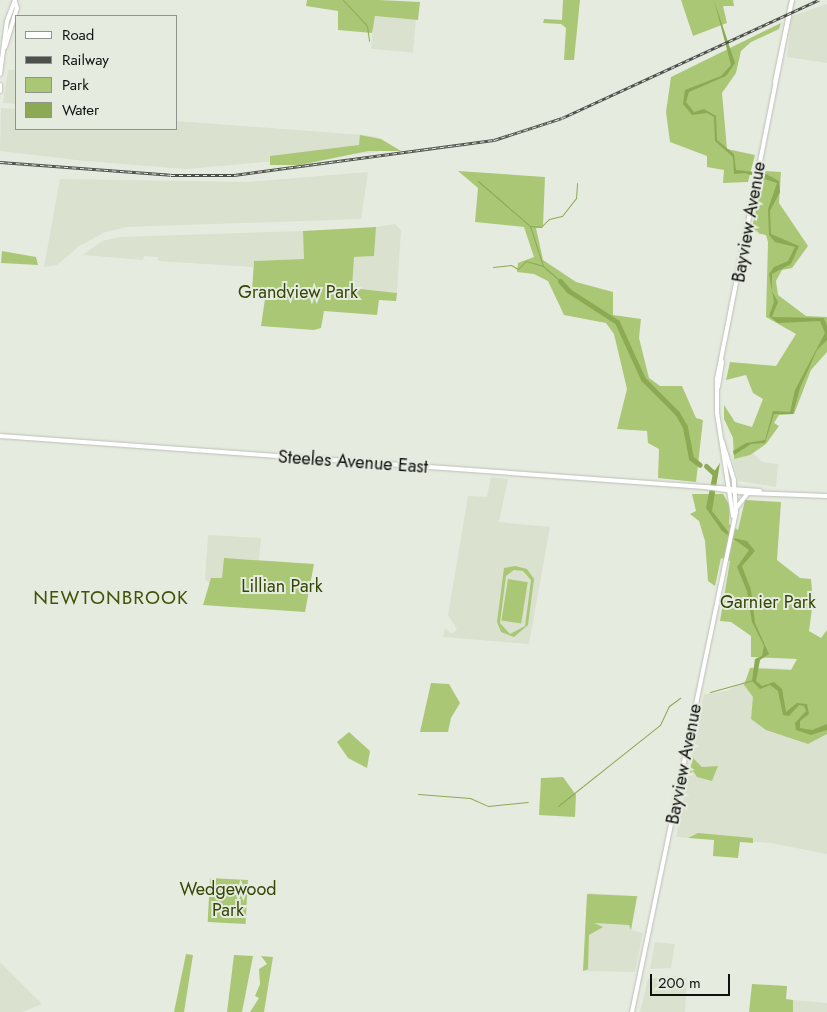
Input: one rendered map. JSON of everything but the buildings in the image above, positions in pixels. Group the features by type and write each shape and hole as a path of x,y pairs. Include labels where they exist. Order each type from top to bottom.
{"main road":[{"name":"Bayview Avenue","path":"733,516 736,512 722,441 718,387 792,0"},
{"path":"0,74 5,47 17,8 15,1"},
{"path":"0,85 0,91"},
{"name":"Steeles Avenue East","path":"0,436 827,496"},
{"name":"Bayview Avenue","path":"632,1012 733,516 734,480 722,441"},
{"path":"728,473 723,488 732,500"},
{"path":"734,480 747,491 741,497 736,512"}],"shaded area":[{"path":"827,4 827,63 787,57 792,16"},
{"path":"374,16 416,20 413,53 371,49"},
{"path":"8,70 15,70 15,104 3,103"},
{"path":"1,108 15,109 15,130 178,130 178,121 377,137 378,152 186,169 85,161 0,151"},
{"path":"368,172 361,219 127,227 105,232 78,247 57,265 44,267 60,179 248,182"},
{"path":"395,224 401,230 397,293 352,288 354,257 374,256 376,227"},
{"path":"303,231 305,259 254,261 253,267 158,261 158,257 144,256 143,260 83,255 102,241 121,237"},
{"path":"753,453 762,462 778,464 776,487 739,481 732,459"},
{"path":"491,477 508,479 499,522 550,527 529,644 443,637 445,628 452,634 457,629 448,615 468,496 487,497"},
{"path":"208,535 261,538 259,560 234,559 232,586 210,584 205,579"},
{"path":"751,667 827,671 827,854 771,843 676,837 704,694 727,691 750,678"},
{"path":"589,893 638,896 631,930 643,933 635,972 584,971"},
{"path":"655,942 675,944 671,968 650,969"},
{"path":"0,962 42,1004 22,1012 0,1012"},
{"path":"671,976 687,978 685,1012 640,1012 648,979"},
{"path":"793,1000 827,1003 827,1012 793,1012"}],"green space":[{"path":"307,0 420,2 418,20 375,16 372,33 338,30 338,11 306,6"},
{"path":"563,0 580,0 574,60 564,60 566,28 561,24 543,23 544,19 562,20"},
{"path":"681,0 733,0 734,6 723,6 727,23 693,36"},
{"path":"781,23 779,29 751,42 741,51 736,73 722,93 727,149 755,155 748,182 723,183 724,170 707,167 707,156 670,142 666,112 671,77"},
{"path":"360,135 381,139 401,151 368,151 300,165 270,165 270,156 359,145"},
{"path":"458,171 545,177 543,227 536,228 543,260 576,282 613,292 613,315 641,319 639,338 649,378 660,386 682,386 696,418 703,420 696,482 658,478 659,449 648,443 647,431 617,429 627,389 614,334 606,323 564,315 548,281 534,274 517,272 518,263 534,257 524,227 475,222 478,188"},
{"path":"765,171 781,172 779,203 808,246 792,268 782,270 776,281 778,295 806,316 827,317 827,352 811,370 794,414 779,415 774,423 779,426 766,444 750,455 734,459 733,438 724,419 724,405 735,422 752,427 763,399 753,393 746,375 726,380 730,362 776,366 796,334 766,317 768,242 766,235 751,232"},
{"name":"Grandview Park","path":"376,227 374,256 354,257 352,288 397,293 396,301 379,300 377,315 324,311 321,328 314,330 261,326 266,292 252,291 254,261 304,259 303,231"},
{"path":"2,251 36,257 38,265 1,263"},
{"name":"Garnier Park","path":"692,494 723,494 730,506 729,524 738,530 745,500 781,502 777,560 800,578 811,579 813,601 809,631 821,638 827,630 827,734 808,744 766,730 751,719 753,697 744,685 750,668 791,670 797,659 751,657 751,636 731,622 720,621 730,561 721,558 715,586 708,581 705,541 699,521 690,514 696,511"},
{"name":"Lillian Park","path":"224,558 314,564 305,612 203,605 211,578 222,578"},
{"path":"515,566 527,569 534,579 528,625 514,637 501,632 497,622 504,568","holes":["514,570 523,571 531,580 525,626 510,634 500,623 506,576"]},
{"path":"508,579 528,582 521,624 501,620"},
{"path":"431,683 449,684 460,703 451,718 448,732 420,732"},
{"path":"349,732 370,751 367,768 348,758 337,742"},
{"path":"693,758 702,767 718,766 712,781 697,777 693,771 689,775"},
{"path":"563,777 576,795 575,817 539,815 541,778"},
{"path":"698,833 753,838 753,843 740,842 738,858 713,856 714,840 688,838"},
{"name":"Wedgewood Park","path":"210,878 248,880 246,924 208,922"},
{"path":"587,894 637,896 631,930 629,925 594,923 603,927 589,935 588,969 583,971"},
{"path":"186,954 193,955 184,1012 174,1012"},
{"path":"234,955 253,956 242,1012 227,1012"},
{"path":"261,956 273,957 264,1012 250,1012 259,998 255,996 260,984 259,969 267,964"},
{"path":"752,984 787,986 786,999 793,1000 793,1012 749,1012"}],"water":[{"path":"714,0 735,63 726,76 689,92 686,102 694,112 704,109 716,116 717,140 734,154 736,170 764,173 779,181 780,192 770,211 771,234 799,246 791,264 772,274 772,291 769,274 774,267 788,261 795,247 775,242 769,235 768,209 777,183 745,173 734,174 733,157 715,141 714,117 707,113 692,115 683,104 685,90 721,76 731,65"},
{"path":"772,291 778,302 772,317 824,318 827,326 827,340 817,350 800,388 793,414 774,414 765,443 751,444 734,455 733,451 746,443 765,440 773,411 790,412 795,390 825,333 820,321 778,323 769,316 774,302"},
{"path":"720,463 712,511 733,538 747,541 755,551 742,566 751,590 755,623 769,654 760,660 756,681 762,686 774,682 782,689 786,712 797,703 807,704 809,714 800,721 800,728 812,730 827,724 827,730 811,735 796,730 795,723 806,711 804,706 799,705 789,716 783,715 778,691 770,685 760,689 752,681 755,659 762,656 764,646 752,622 747,591 737,567 749,550 722,531 706,508 713,473"}],"waterway":[{"path":"343,0 367,26 369,41"},
{"path":"478,181 530,226 543,266"},
{"path":"531,226 541,227 549,219 562,216 576,198 577,183"},
{"path":"493,267 511,265 518,269 526,261 543,266 560,281"},
{"path":"560,281 569,291 617,322 643,379 677,413 685,427 691,458 700,465"},
{"path":"706,466 715,474"},
{"path":"710,692 753,680"},
{"path":"558,806 660,725 669,706 680,698"},
{"path":"418,794 470,798 488,806 528,802"}],"railway":[{"path":"0,162 171,175 234,175 494,140 562,118 819,0"}],"district":[{"name":"NEWTONBROOK","path":"111,598"}]}
